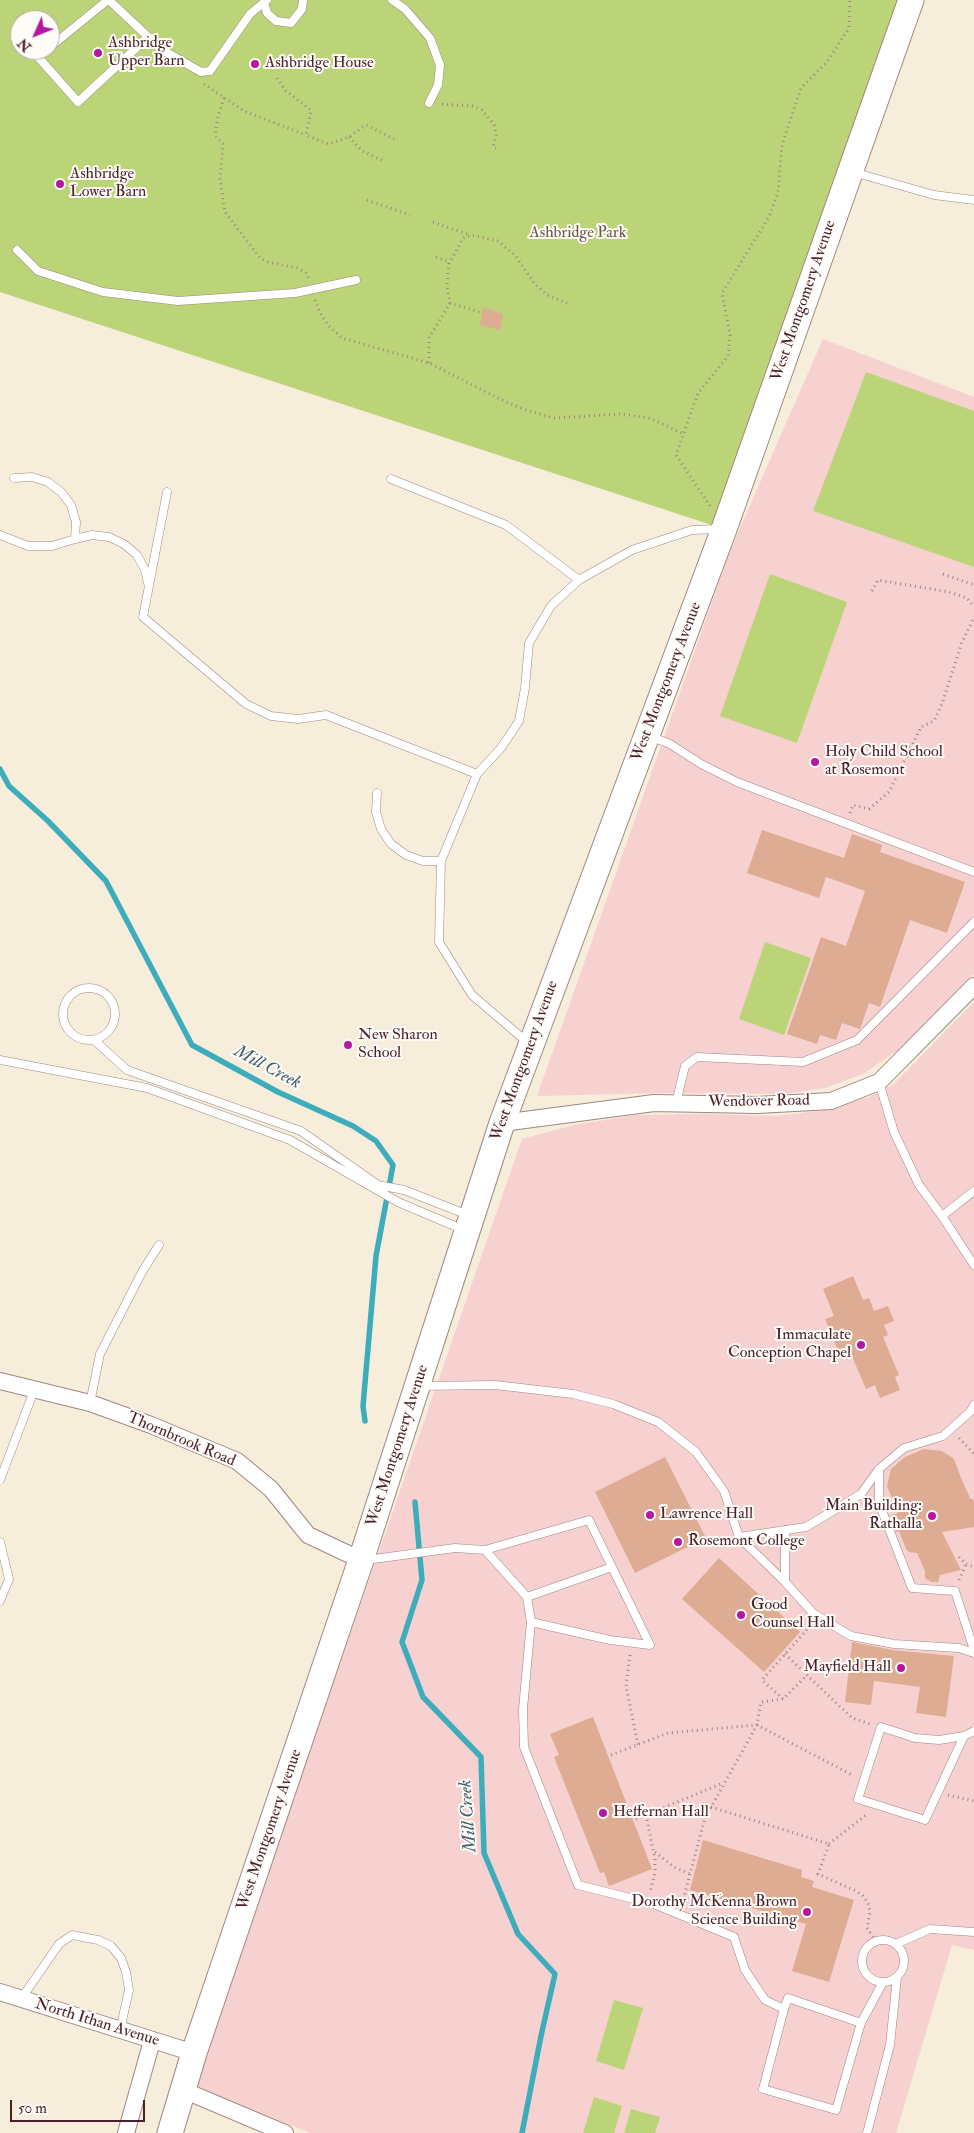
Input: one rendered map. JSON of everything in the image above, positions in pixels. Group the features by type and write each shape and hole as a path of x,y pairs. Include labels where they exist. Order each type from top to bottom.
{"main road":[{"name":"West Montgomery Avenue","path":"170,2133 194,2054 361,1560 502,1123 724,529 911,0"}],"street":[{"name":"Wendover Road","path":"502,1123 654,1103 757,1105 831,1101 879,1082 974,986"},
{"name":"Thornbrook Road","path":"0,1381 35,1388 90,1403 150,1425 237,1461 271,1489 308,1535 361,1560"},
{"name":"North Ithan Avenue","path":"0,1992 194,2054"},
{"path":"126,2133 152,2040"},
{"path":"182,2090 285,2133"}],"lane":[{"path":"60,39 109,0 161,49 201,72 210,70 250,14 265,1"},
{"path":"265,1 267,13 276,21 291,23 302,9 303,0"},
{"path":"392,0 405,9 430,38 440,65 438,85 429,103"},
{"path":"41,60 78,102 148,37"},
{"path":"849,171 934,195 974,200"},
{"path":"17,250 38,272 103,292 178,301 295,293 356,280"},
{"path":"14,478 32,477 48,482 62,492 71,505 76,522 75,539"},
{"path":"391,479 506,525 579,580"},
{"path":"167,492 143,617 246,704 271,716 298,719 326,715 477,774"},
{"path":"531,1045 472,995 439,942 441,861 477,774 501,748 519,721 526,688 529,643 550,606 579,580 632,550 692,530 724,529"},
{"path":"0,535 28,546 52,546 92,535 108,537 124,544 137,555 145,570 149,587"},
{"path":"647,735 670,744 701,764 737,782 974,872"},
{"path":"377,794 376,812 381,829 391,844 406,855 423,861 441,861"},
{"path":"676,1103 685,1066 697,1057 803,1062 858,1040 974,922"},
{"path":"94,1040 108,1032 115,1018 114,1009 106,995 100,990 83,989 76,991 69,997 62,1012 66,1028 78,1038 94,1040 127,1070 301,1131 378,1185 404,1190 435,1202 468,1224"},
{"path":"0,1060 147,1088 290,1140 398,1202 468,1224"},
{"path":"879,1082 894,1132 919,1185 974,1264"},
{"path":"942,1216 974,1191"},
{"path":"90,1403 100,1354 142,1272 159,1244"},
{"path":"417,1386 495,1385 573,1394 613,1404 658,1422 696,1452 724,1491 739,1537 818,1617 851,1636 894,1644 959,1648 974,1652"},
{"path":"0,1480 35,1388"},
{"path":"739,1537 806,1527 860,1494 879,1469 904,1448 943,1436 970,1412 974,1405"},
{"path":"879,1469 879,1503 912,1588 955,1591 974,1652"},
{"path":"361,1560 454,1548 485,1550 590,1520 650,1645 610,1640 531,1622"},
{"path":"785,1582 786,1530"},
{"path":"0,1542 9,1579 0,1601"},
{"path":"485,1550 527,1597 531,1622 523,1709 524,1747 578,1885 647,1902 734,1937 745,1970 765,2000 784,2009"},
{"path":"527,1597 612,1567"},
{"path":"964,1736 925,1820 858,1800 881,1727 915,1738 939,1740 964,1736 974,1730"},
{"path":"896,1944 930,1929 974,1932"},
{"path":"22,1999 59,1944 72,1935 98,1940 111,1946 121,1958 126,1972 129,1990 120,2030"},
{"path":"883,1939 896,1944 904,1957 902,1971 897,1977 883,1982 869,1977 862,1964 864,1950 875,1940 883,1939"},
{"path":"867,2133 890,2045 897,1977"},
{"path":"861,2023 788,1998 763,2089 836,2110 861,2023 883,1982"}],"path":[{"path":"724,529 676,455 698,393 728,356 730,335 722,293 769,217 778,192 782,145 801,88 827,62 849,28 850,0"},
{"path":"201,72 197,80 244,111 328,144 349,137 366,125 394,139"},
{"path":"276,78 286,91 311,110 306,135"},
{"path":"224,98 218,116 215,136 223,144 220,179 225,212 260,258 268,262 298,268 306,273 309,280"},
{"path":"429,103 472,106 482,110 494,125 496,135 493,147 496,148"},
{"path":"349,137 362,151 382,160"},
{"path":"367,200 410,215"},
{"path":"433,222 471,235 498,241 515,255 534,283 547,295 567,303"},
{"path":"429,363 429,338 450,303 447,286 449,264 464,238 471,235"},
{"path":"436,257 449,262 449,264"},
{"path":"315,300 320,313 328,325 342,338 429,363 506,402 529,411 554,418 621,414 648,418 684,434"},
{"path":"450,303 482,313"},
{"path":"943,574 974,585"},
{"path":"872,592 878,580 949,592 967,598 974,606"},
{"path":"846,823 853,805 869,809 889,792 921,726 934,721 942,704 962,642 974,618"},
{"path":"951,1429 974,1454"},
{"path":"959,1557 966,1564 974,1567"},
{"path":"955,1591 966,1564"},
{"path":"783,1699 762,1680 818,1617"},
{"path":"633,1643 626,1686 638,1745"},
{"path":"785,1654 852,1718 881,1727"},
{"path":"679,1915 705,1818 723,1783 757,1726 762,1702 783,1699 807,1675"},
{"path":"611,1755 668,1734 757,1726 864,1782"},
{"path":"636,1819 723,1783"},
{"path":"938,1792 974,1801"},
{"path":"875,1940 867,1928 870,1912 868,1903 863,1896 818,1874 829,1844 878,1806"},
{"path":"711,1807 829,1844"},
{"path":"646,1814 655,1852 655,1873 647,1902"},
{"path":"655,1852 674,1867 690,1874"}],"shaded area":[{"name":"Holy Child School at Rosemont","path":"823,339 974,397 974,974 898,1050 863,1074 825,1088 783,1094 660,1093 537,1096 730,551"},
{"name":"Rosemont College","path":"974,1002 974,1950 952,1945 896,2133 310,2133 194,2085 522,1139 574,1125 636,1115 775,1116 825,1110 869,1097 894,1084"}],"green space":[{"name":"Ashbridge Park","path":"0,0 911,0 724,529 0,292"},
{"path":"866,372 974,411 974,567 813,511"},
{"path":"770,574 847,602 797,743 720,716"},
{"path":"765,942 811,958 784,1035 739,1019"},
{"path":"614,2000 643,2008 624,2070 596,2061"},
{"path":"594,2097 622,2106 614,2133 583,2133"},
{"path":"631,2109 660,2117 655,2133 624,2133"}],"building":[{"path":"483,307 503,314 500,330 480,325"},
{"path":"762,830 844,858 852,834 882,845 880,852 965,882 947,933 910,920 880,1007 869,1003 860,1029 842,1023 836,1040 820,1035 817,1044 787,1034 821,937 846,946 865,891 826,877 819,898 747,873"},
{"name":"Immaculate Conception Chapel","path":"853,1276 863,1300 869,1298 874,1311 888,1306 894,1321 884,1325 888,1335 883,1337 899,1375 895,1377 900,1390 880,1398 875,1385 866,1389 851,1354 841,1358 825,1319 834,1316 823,1289"},
{"name":"Main Building: Rathalla","path":"924,1449 942,1451 954,1459 970,1498 974,1500 974,1527 942,1532 961,1570 940,1575 938,1582 931,1582 925,1578 925,1571 917,1553 909,1552 906,1549 899,1531 896,1532 890,1516 898,1513 887,1486 891,1469 905,1457"},
{"name":"Lawrence Hall","path":"665,1457 706,1538 635,1573 595,1492"},
{"name":"Good Counsel Hall","path":"719,1558 800,1632 764,1672 682,1599"},
{"name":"Mayfield Hall","path":"852,1642 893,1650 954,1656 946,1717 916,1713 920,1687 874,1681 871,1705 845,1702"},
{"name":"Heffernan Hall","path":"593,1717 652,1869 609,1886 604,1872 600,1873 554,1757 559,1755 550,1734"},
{"name":"Dorothy McKenna Brown Science Building","path":"703,1840 802,1870 801,1877 814,1881 812,1887 854,1900 829,1982 792,1971 806,1924 690,1890"}],"waterway":[{"name":"Mill Creek","path":"0,769 9,786 48,821 106,881 192,1045 278,1092 353,1126 376,1141 393,1165 376,1256 363,1406 365,1421"},
{"name":"Mill Creek","path":"415,1502 422,1580 402,1642 423,1697 481,1757 484,1853 518,1934 555,1974 522,2133"}],"place":[{"name":"Ashbridge Upper Barn","path":"98,53"},
{"name":"Ashbridge House","path":"255,64"},
{"name":"Ashbridge Lower Barn","path":"60,184"},
{"name":"Holy Child School at Rosemont","path":"815,762"},
{"name":"New Sharon School","path":"348,1045"},
{"name":"Immaculate Conception Chapel","path":"861,1345"},
{"name":"Lawrence Hall","path":"650,1515"},
{"name":"Main Building: Rathalla","path":"932,1516"},
{"name":"Rosemont College","path":"678,1542"},
{"name":"Good Counsel Hall","path":"741,1615"},
{"name":"Mayfield Hall","path":"901,1668"},
{"name":"Heffernan Hall","path":"603,1813"},
{"name":"Dorothy McKenna Brown Science Building","path":"807,1912"}]}
